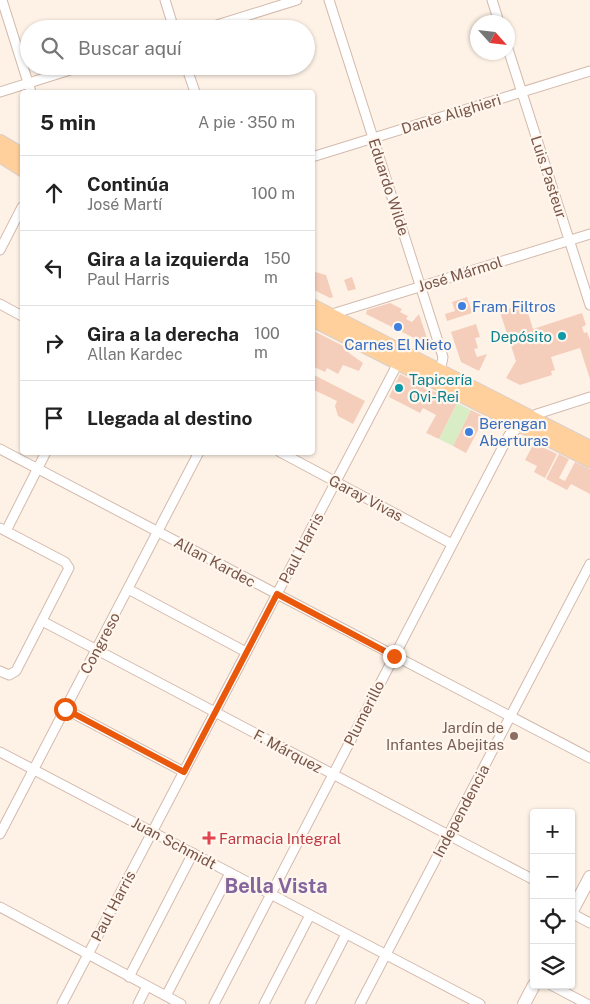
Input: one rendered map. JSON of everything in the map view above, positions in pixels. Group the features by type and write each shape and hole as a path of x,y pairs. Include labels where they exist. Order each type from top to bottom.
{"main road":[{"path":"0,142 20,154"},
{"path":"0,155 20,168"},
{"path":"315,308 434,369 590,460"},
{"path":"315,321 398,363 525,422 590,448"},
{"path":"575,903 590,877"},
{"path":"524,1004 532,989"}],"street":[{"path":"2,0 20,57"},
{"path":"165,0 171,20"},
{"path":"233,20 297,0"},
{"name":"Eduardo Wilde","path":"328,0 444,359 441,367 434,369"},
{"path":"492,0 497,15"},
{"name":"Luis Pasteur","path":"512,60 590,305"},
{"name":"Dante Alighieri","path":"315,156 590,71"},
{"path":"25,75 31,90"},
{"path":"0,92 54,75"},
{"path":"189,75 194,90"},
{"path":"0,250 20,211"},
{"name":"José Mármol","path":"330,315 590,234"},
{"path":"0,304 20,315"},
{"path":"398,363 434,369"},
{"name":"Paul Harris","path":"62,1004 398,363"},
{"path":"525,422 545,411 590,397"},
{"name":"Plumerillo","path":"214,1004 508,437 525,422"},
{"name":"Allan Kardec","path":"0,449 590,758"},
{"path":"0,671 12,674 16,671 68,573 68,566 65,562 3,529 44,455"},
{"name":"Congreso","path":"0,834 197,455"},
{"name":"Garay Vivas","path":"286,455 452,544"},
{"name":"Independencia","path":"360,1004 590,564"},
{"path":"128,589 246,652"},
{"name":"F. Márquez","path":"42,621 530,878"},
{"path":"65,709 184,772"},
{"name":"Juan Schmidt","path":"0,752 480,1004"},
{"path":"129,976 193,854"},
{"path":"166,996 230,873"},
{"path":"0,908 180,1004"},
{"path":"575,909 590,923"},
{"path":"264,1004 310,915"},
{"path":"310,1004 346,934"},
{"path":"138,1004 147,986"},
{"path":"558,989 587,1004"}],"green space":[{"path":"457,403 471,410 453,446 439,439"}],"building":[{"path":"315,272 326,275 333,297 330,298 315,290"},
{"path":"352,277 356,289 348,291 344,280"},
{"name":"Fram Filtros","path":"467,297 472,313 447,321 445,314 455,311 452,302"},
{"path":"390,303 402,309 400,312 408,316 406,319 412,322 419,314 428,341 424,343 366,314 367,310"},
{"path":"525,303 533,329 582,313 586,325 582,327 584,333 587,332 590,340 590,379 580,348 551,357 555,370 551,371 552,375 520,385 506,378 516,361 500,312"},
{"path":"476,324 480,337 475,338 478,348 474,349 477,357 487,354 479,371 461,362 451,332"},
{"path":"315,332 351,350 349,353 363,363 359,371 343,365 338,374 327,368 325,372 315,367"},
{"path":"400,374 457,403 439,439 426,433 436,415 423,408 420,413 389,397"},
{"path":"315,376 365,401 353,424 338,416 335,406 337,401 315,390"},
{"name":"Berengan Aberturas","path":"471,410 485,417 466,453 453,446"},
{"path":"534,443 557,454 545,478 534,472 537,466 525,460"},
{"path":"559,454 569,459 559,478 565,481 575,462 590,469 590,494 571,484 567,490 546,479"}],"place":[{"name":"Fram Filtros","path":"462,306"},
{"name":"Carnes El Nieto","path":"398,327"},
{"name":"Depósito","path":"562,336"},
{"name":"Tapicería Ovi-Rei","path":"399,388"},
{"name":"Berengan Aberturas","path":"469,432"},
{"name":"Jardín de Infantes Abejitas","path":"514,736"},
{"name":"Farmacia Integral","path":"209,838"}],"district":[{"name":"Bella Vista","path":"276,886"}],"route":[{"path":"65,709 184,772 277,594 394,656"}]}
